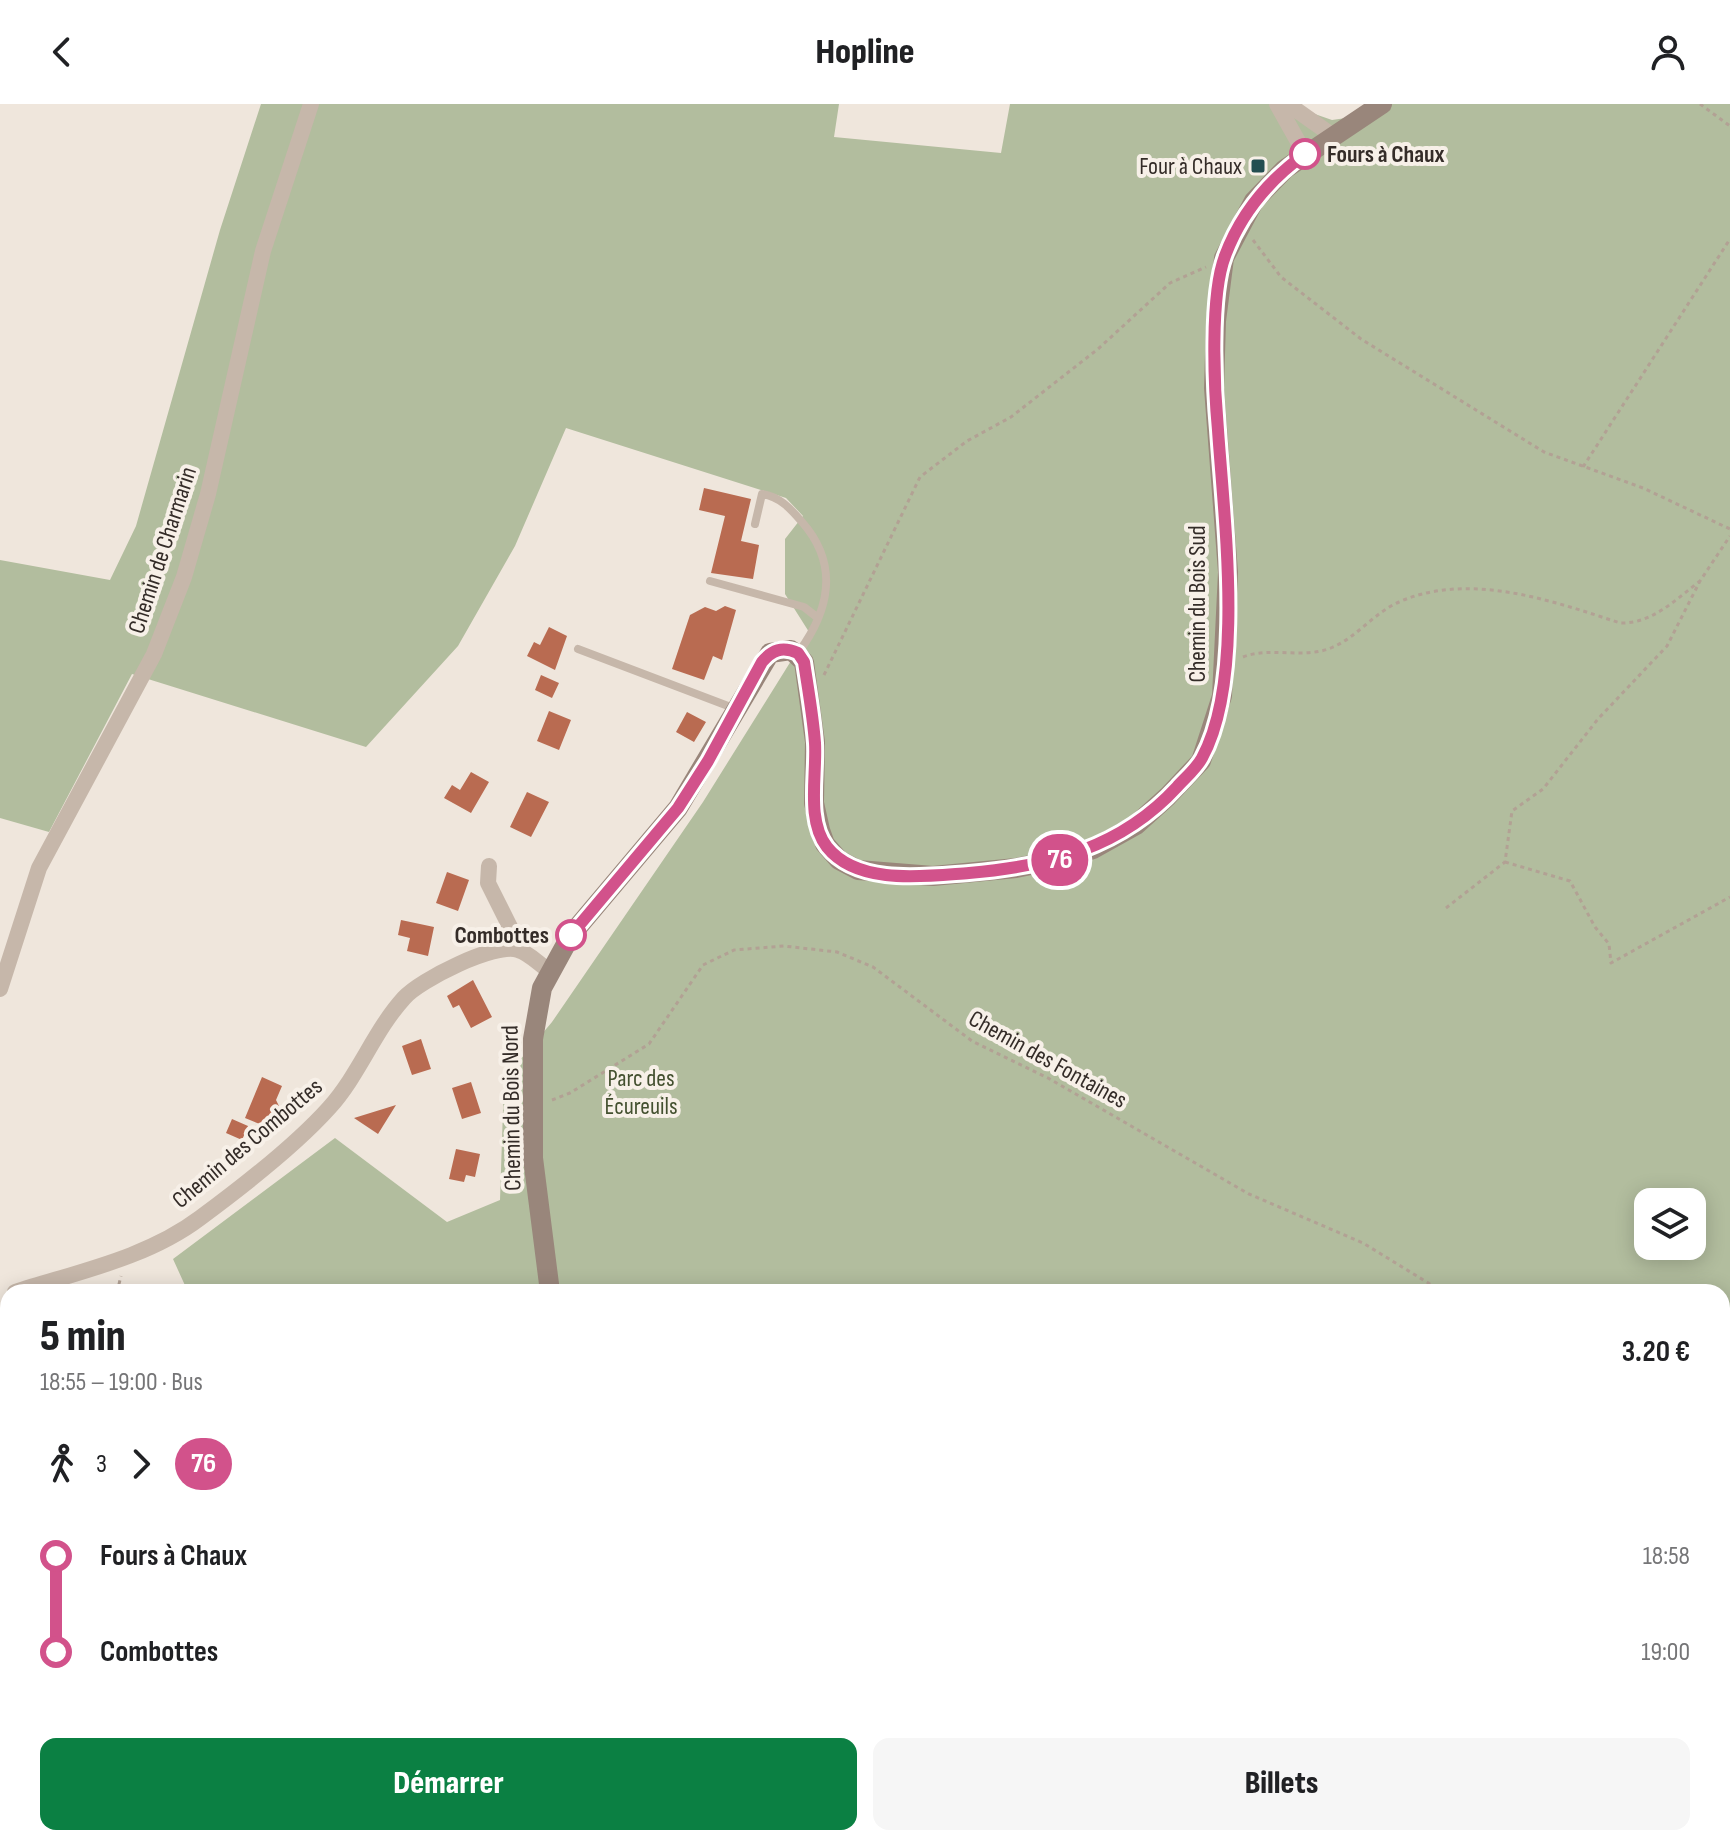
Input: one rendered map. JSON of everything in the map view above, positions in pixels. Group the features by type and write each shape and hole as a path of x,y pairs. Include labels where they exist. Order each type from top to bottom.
{"street":[{"name":"Chemin de Charmarin","path":"0,989 39,868 154,654 184,577 208,494 263,251 311,104"},
{"path":"1277,104 1305,154"},
{"path":"1288,104 1333,136"},
{"name":"Chemin du Bois Sud","path":"801,658 815,742 814,803 825,844 839,860 858,870 933,876 1016,868 1093,849 1136,825 1201,761 1213,732 1224,675 1228,572 1214,388 1216,321 1224,258 1254,201 1285,169 1382,104"},
{"name":"Chemin du Bois Nord","path":"549,1284 533,1158 532,1104 536,1009 548,970 571,935 678,808 770,653 781,649 801,658"},
{"path":"489,866 488,883 516,939 516,949 548,970"},
{"name":"Chemin des Combottes","path":"39,1284 164,1241 198,1219 320,1119 345,1090 405,996 452,967 498,950 516,949"}],"lane":[{"path":"755,524 762,494 774,496 789,507 820,543 825,557 825,588 818,618 801,658"},
{"path":"710,581 804,607 818,618"},
{"path":"578,649 737,710"}],"path":[{"path":"1700,104 1730,126"},
{"path":"1240,224 1281,277 1361,339 1544,452 1643,488 1730,529"},
{"path":"1583,467 1730,239"},
{"path":"808,695 836,654 862,593 920,477 967,441 1011,417 1098,349 1170,283 1224,258"},
{"path":"1446,908 1505,862 1512,811 1543,789 1598,719 1667,646 1700,581 1730,536"},
{"path":"1224,675 1237,659 1251,654 1313,652 1334,647 1398,602 1439,591 1510,591 1620,623 1634,624 1652,617 1700,581"},
{"path":"1505,862 1570,881 1609,944 1611,963 1730,897"},
{"name":"Chemin des Fontaines","path":"532,1104 570,1093 649,1044 703,965 734,950 784,946 837,952 873,967 972,1041 1048,1078 1249,1194 1363,1243 1430,1284"}],"green space":[{"name":"Parc des Écureuils","path":"261,104 839,104 834,137 1001,153 1010,104 1286,104 1332,120 1346,118 1368,104 1730,104 1730,1284 184,1284 173,1259 335,1138 447,1222 500,1200 504,1079 552,1022 703,802 809,632 785,594 785,539 803,516 786,498 566,428 515,546 458,646 366,747 132,674 49,832 0,818 0,560 110,580 136,526 220,230"}],"building":[{"path":"704,488 751,499 741,541 759,545 753,579 711,573 725,516 699,510"},
{"path":"725,606 736,610 722,660 713,656 704,680 672,669 690,615 705,607 716,611"},
{"path":"549,627 567,636 555,670 527,656 534,642 540,645"},
{"path":"541,675 559,683 552,698 535,690"},
{"path":"549,711 571,720 559,750 537,741"},
{"path":"687,712 706,722 694,742 676,732"},
{"path":"471,772 489,782 471,813 444,798 452,785 460,790"},
{"path":"527,792 549,802 531,837 510,827"},
{"path":"447,872 469,880 458,911 436,903"},
{"path":"401,920 434,927 428,956 407,951 410,938 398,935"},
{"path":"473,980 492,1017 471,1028 459,1005 453,1008 447,996"},
{"path":"421,1039 431,1069 412,1075 402,1046"},
{"path":"262,1077 282,1086 276,1100 279,1106 267,1127 245,1118"},
{"path":"471,1082 481,1113 462,1119 452,1088"},
{"path":"396,1105 378,1134 354,1118"},
{"path":"232,1119 248,1126 242,1140 226,1133"},
{"path":"456,1149 480,1154 475,1177 466,1175 464,1182 449,1179"}],"bus line":[{"name":"76","path":"571,935 653,842 678,808 708,761 762,662 770,653 781,649 798,653 804,662 815,742 814,803 820,830 825,844 839,860 858,870 933,876 1016,868 1066,858 1093,849 1136,825 1201,761 1213,732 1222,696 1228,614 1228,572 1214,388 1216,321 1224,258 1254,201 1285,169 1305,154"}],"place":[{"name":"Fours à Chaux","path":"1305,154"},
{"name":"Four à Chaux","path":"1258,166"},
{"name":"Combottes","path":"571,935"}]}
